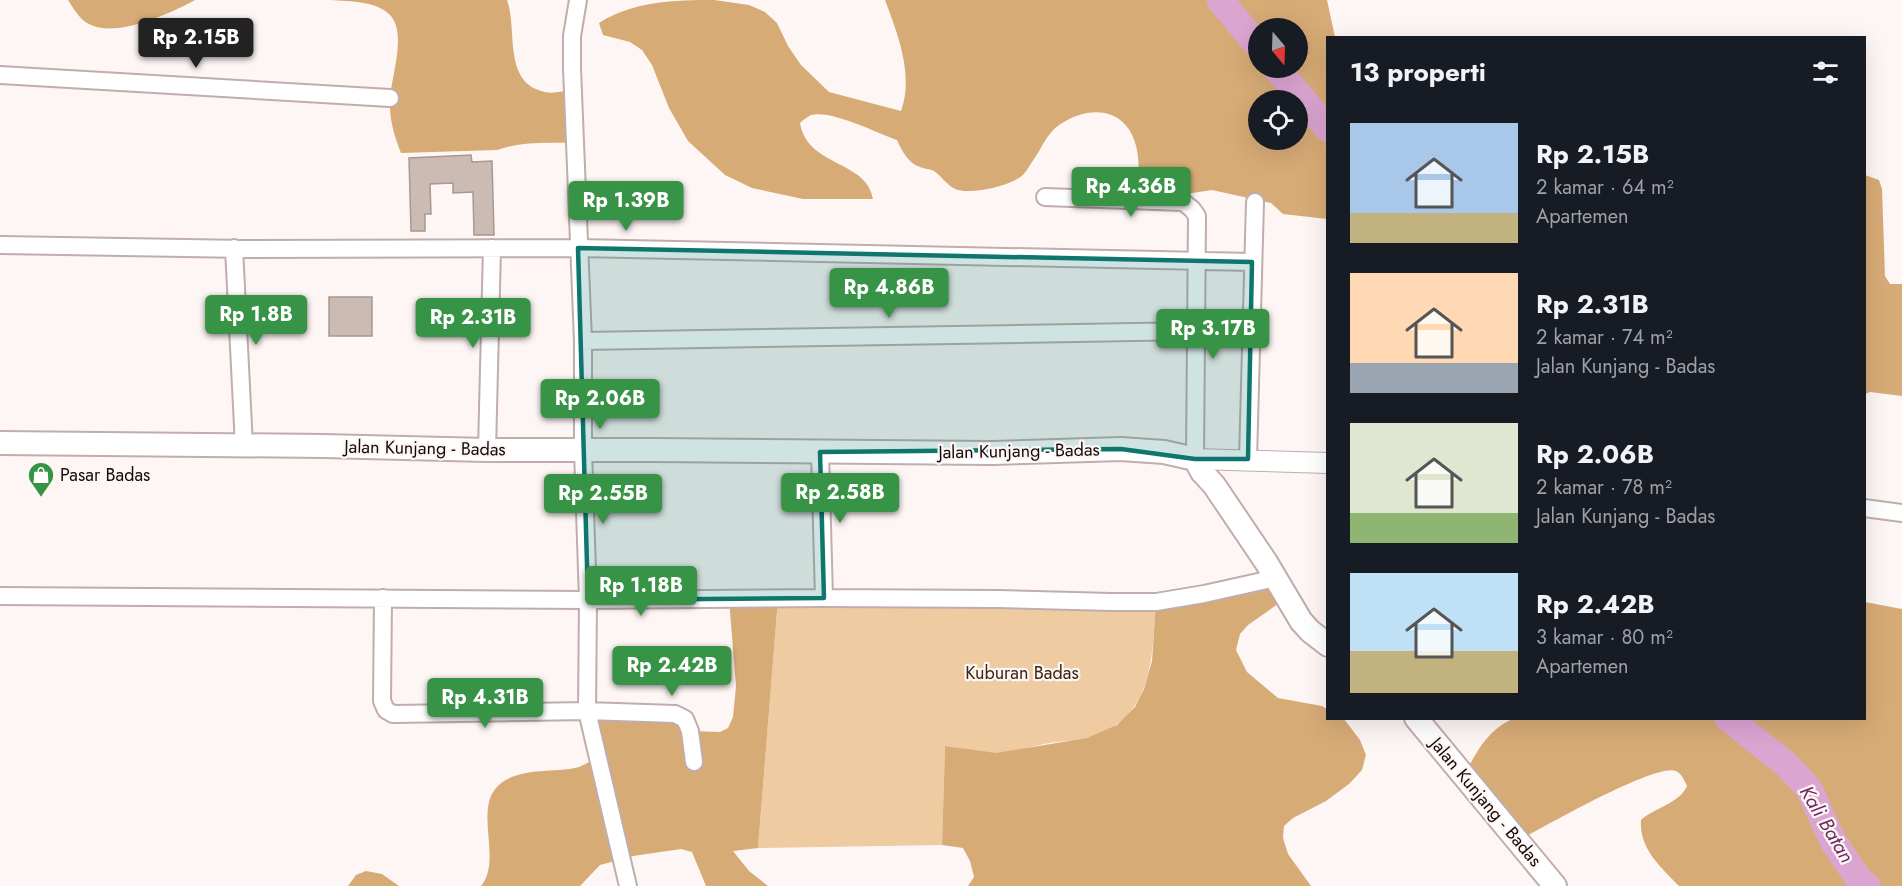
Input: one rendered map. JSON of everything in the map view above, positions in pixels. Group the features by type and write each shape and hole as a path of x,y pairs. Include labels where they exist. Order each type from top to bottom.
{"main road":[{"name":"Jalan Kunjang - Badas","path":"0,443 583,451 992,453 1121,449 1164,452 1195,459"},
{"path":"1195,459 1276,578 1301,621 1326,643"},
{"name":"Jalan Kunjang - Badas","path":"1418,720 1555,886"}],"street":[{"path":"578,0 572,36 572,68 583,341 583,451 588,600 587,711 628,886"},
{"path":"0,75 390,98"},
{"path":"1045,197 1183,202 1192,208 1197,216 1195,459 1326,463"},
{"path":"1248,459 1255,202"},
{"path":"0,245 578,248 780,254 1252,262"},
{"path":"234,248 244,446"},
{"path":"487,450 492,248"},
{"path":"583,341 1196,331"},
{"path":"820,452 824,598"},
{"path":"1866,508 1902,513"},
{"path":"0,596 588,600 824,598 1156,602 1276,578"},
{"path":"382,598 382,701 386,710 393,714 587,711 675,714 685,719 690,731 694,762"}],"highlighted area":[{"path":"578,248 1252,262 1248,459 1195,459 1121,449 820,452 824,598 588,600"}],"green space":[{"name":"Kuburan Badas","path":"778,599 1156,602 1153,644 1145,684 1137,702 1125,717 1109,730 1087,738 996,753 945,746 942,845 758,848"}],"shaded area":[{"path":"68,0 195,0 143,22 114,28 100,28 86,22 77,14"},
{"path":"331,0 507,0 514,54 522,78 531,87 545,92 573,90 575,143 526,144 497,150 401,153 390,113 398,43 395,22 389,14 376,6 361,2"},
{"path":"714,0 749,5 765,12 777,23 788,46 801,65 829,92 901,111 906,83 903,55 885,0 1327,0 1335,36 1326,36 1326,219 1283,214 1271,203 1212,190 1186,194 1183,202 1139,201 1138,156 1133,136 1126,125 1117,118 1096,112 1071,118 1054,129 1019,178 977,191 955,189 934,171 912,163 897,140 842,119 820,114 811,115 800,123 805,137 825,156 860,177 868,186 873,199 803,199 752,188 725,175 688,141 669,108 652,65 642,50 630,42 603,35 599,23 626,10 655,3"},
{"path":"1866,175 1879,180 1882,189 1885,276 1890,284 1902,284 1902,396 1870,392 1866,394"},
{"path":"1276,578 1288,597 1248,625 1240,634 1236,650 1247,672 1278,698 1322,706 1326,708 1326,720 1345,720 1360,740 1366,755 1362,770 1349,784 1326,801 1293,818 1284,826 1283,838 1288,854 1311,886 968,886 974,877 970,861 963,848 942,845 945,746 996,753 1087,738 1117,725 1135,707 1144,689 1152,661 1156,602"},
{"path":"729,599 778,599 758,848 733,851 749,871 768,886 706,886 692,852 681,849 633,856 600,865 580,886 481,886 487,876 489,864 488,810 490,798 496,788 504,781 522,774 575,768 592,761 587,711 675,714 690,731 720,732 728,728 733,717 736,686"},
{"path":"1866,602 1902,609 1902,886 1679,886 1652,857 1641,830 1641,820 1684,792 1687,786 1676,771 1664,771 1623,786 1518,841 1464,776 1489,736 1510,720 1866,720"},
{"path":"366,871 382,874 399,886 348,886 356,875"}],"building":[{"path":"471,155 472,162 492,161 494,235 474,235 473,192 453,193 453,183 430,184 431,214 425,214 425,231 411,231 409,158"},
{"path":"329,297 372,297 372,336 329,336"}],"waterway":[{"name":"Kali Batan","path":"1220,0 1248,34"},
{"name":"Kali Batan","path":"1285,78 1326,127"},
{"name":"Kali Batan","path":"1731,720 1787,765 1809,789 1833,841 1860,881 1867,886"}],"place":[{"name":"Pasar Badas","path":"41,498"}]}
